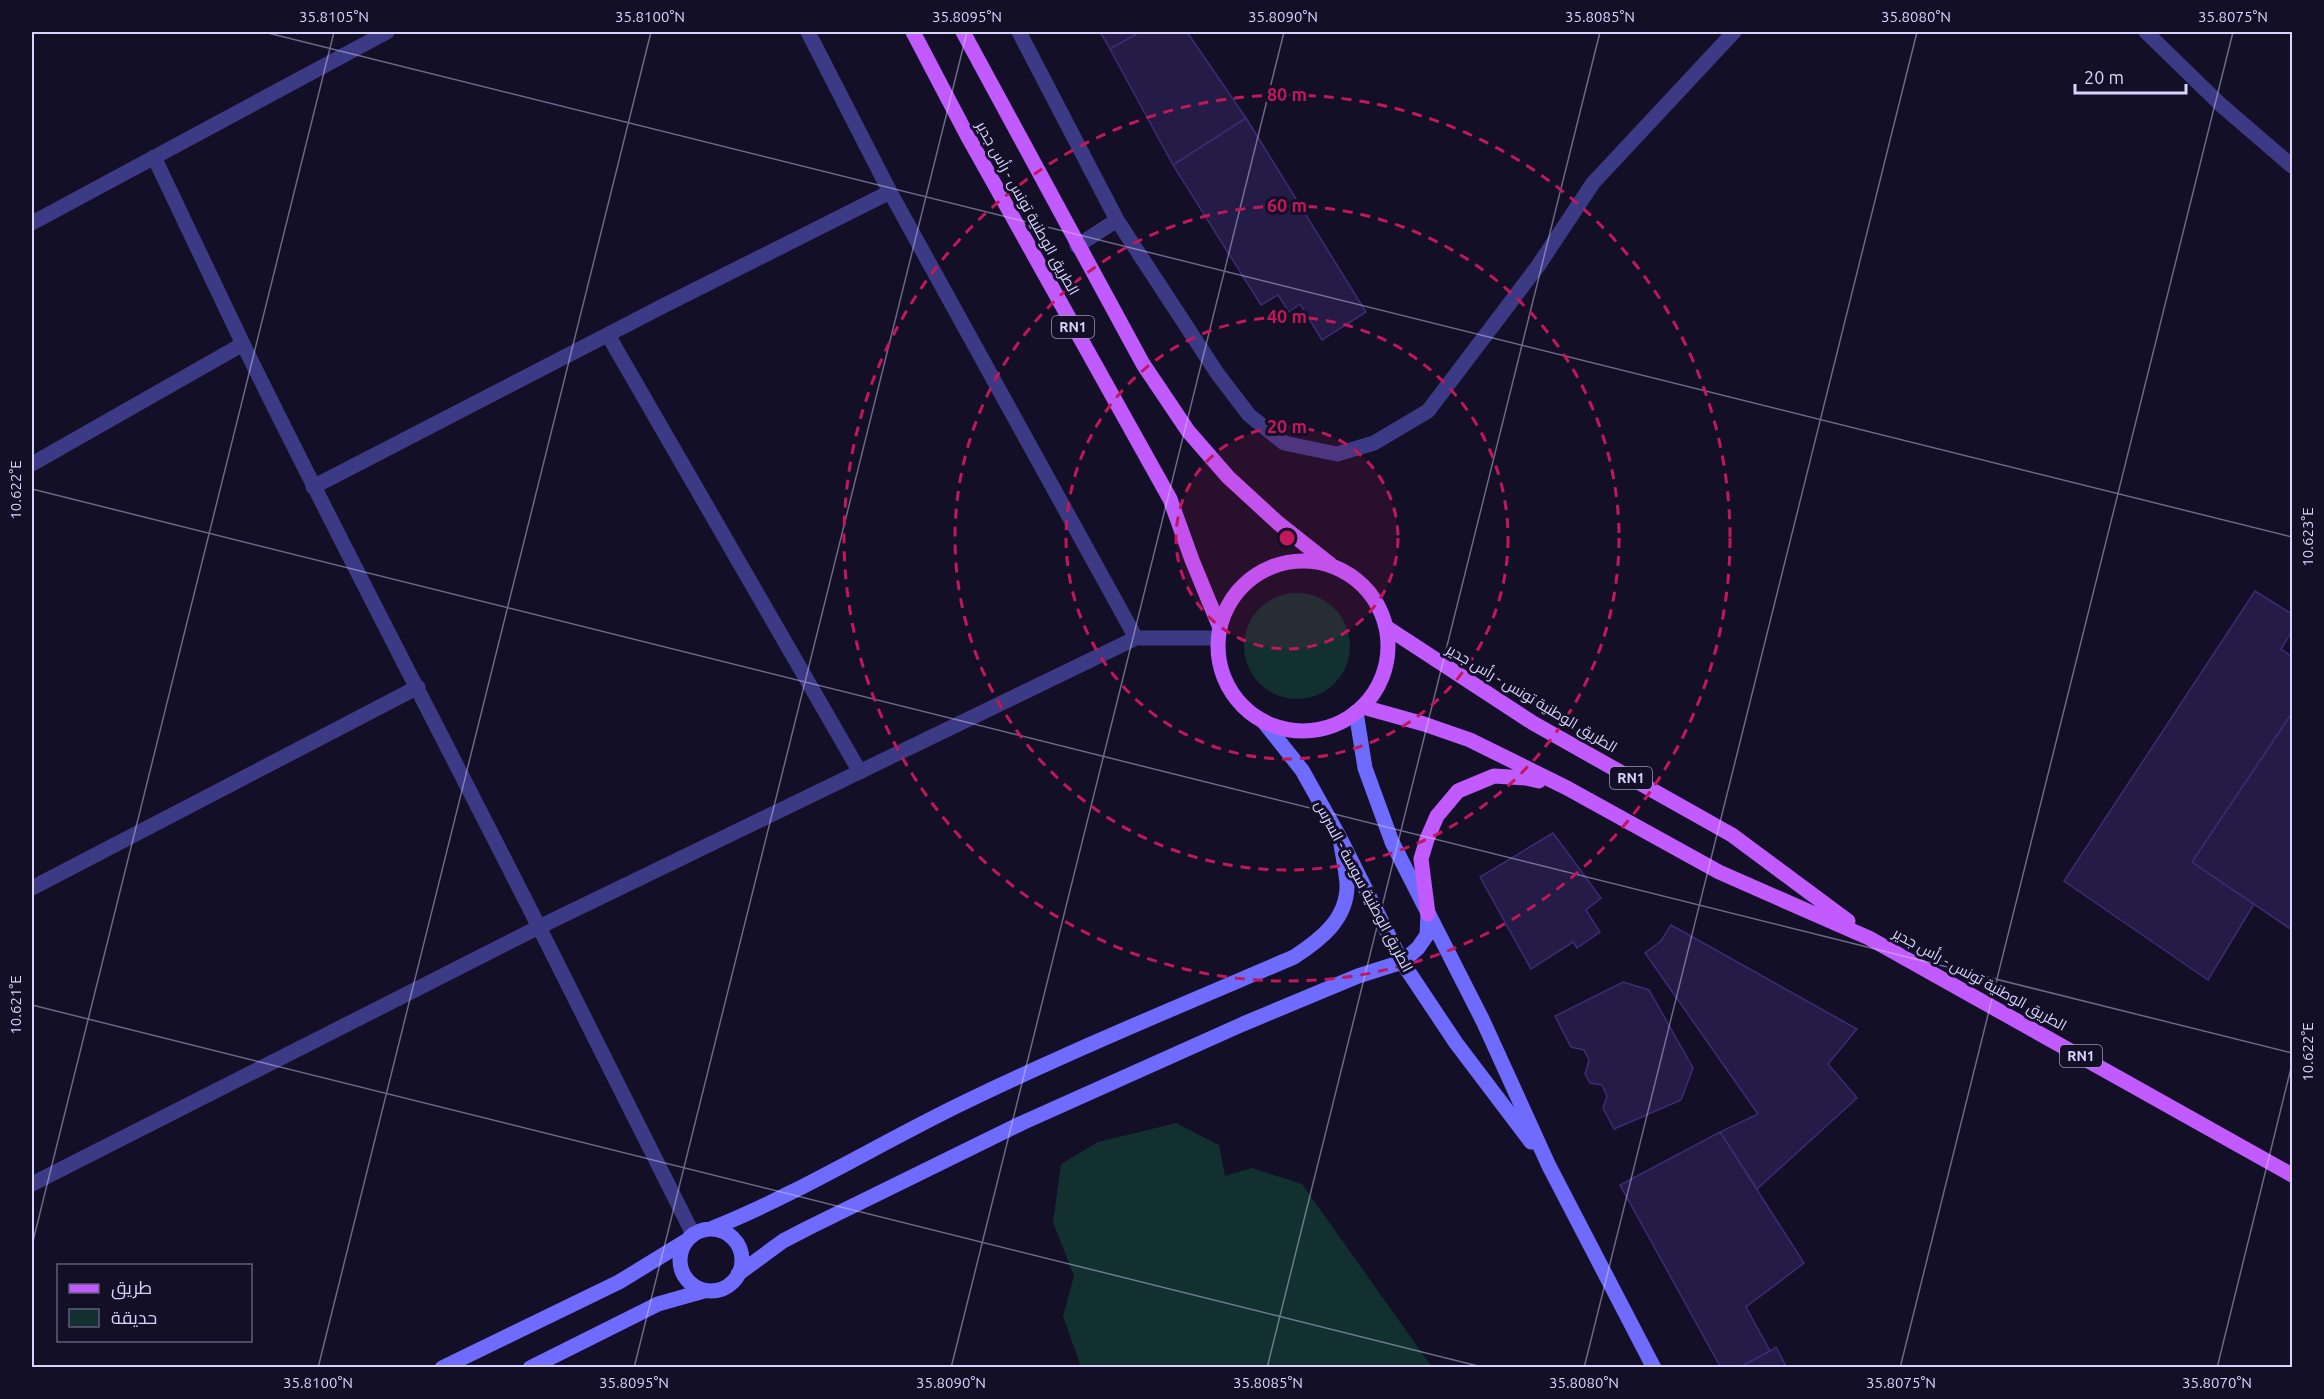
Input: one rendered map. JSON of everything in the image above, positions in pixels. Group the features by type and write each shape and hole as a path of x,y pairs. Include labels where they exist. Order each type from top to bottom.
{"main road":[{"name":"الطريق الوطنية تونس - رأس جدير","path":"913,32 967,135 1170,499 1219,633"},
{"name":"الطريق الوطنية تونس - رأس جدير","path":"963,32 1143,364 1188,431 1228,477 1278,523 1330,565"},
{"name":"RN1","path":"1302,560 1330,565 1356,578 1375,600 1386,627 1388,656 1380,683 1360,709 1335,725 1311,731 1286,730 1263,721 1243,707 1228,687 1219,663 1219,633 1230,601 1249,580 1274,565 1302,560"},
{"name":"الطريق الوطنية تونس - رأس جدير","path":"1386,627 1533,723 1732,835 1869,938"},
{"name":"الطريق الوطنية تونس - رأس جدير","path":"1360,709 1424,724 1470,740 1567,788 1719,872 1869,938 2292,1175"},
{"name":"الطريق الوطنية سوسة - السرس","path":"1360,709 1365,768 1392,842 1483,1021 1549,1166 1654,1368"},
{"name":"الطريق الوطنية سوسة - السرس","path":"1263,721 1302,770 1340,837 1402,962 1456,1043 1549,1166"},
{"path":"530,1368 658,1304 724,1288 738,1274 783,1241 981,1142 1243,1024 1358,976 1402,962 1419,948 1427,934 1428,914 1421,859 1437,816 1458,791 1494,776 1526,778 1567,788"},
{"path":"442,1368 619,1282 690,1238 761,1208 927,1121 1041,1067 1294,957 1321,940 1340,916 1347,886 1340,837"},
{"path":"712,1228 723,1231 738,1244 741,1254 738,1274"},
{"path":"690,1238 681,1250 682,1270 686,1280 704,1291"}],"street":[{"path":"32,223 387,32"},
{"path":"808,32 890,192 1136,638"},
{"path":"1019,32 1116,220 1217,373 1249,415 1284,443 1337,454 1374,443 1428,411 1538,266 1593,183 1734,32"},
{"path":"2146,32 2221,105 2292,166"},
{"path":"154,157 313,487 418,687 539,927 690,1238"},
{"path":"313,487 890,192"},
{"path":"1077,246 1116,220"},
{"path":"608,335 860,772"},
{"path":"32,464 243,345"},
{"path":"32,1184 539,927 1136,638 1219,633"},
{"path":"32,888 418,687"}],"green space":[{"path":"1297,593 1317,597 1335,608 1346,626 1350,646 1346,666 1335,684 1317,695 1297,699 1277,695 1259,684 1248,666 1244,646 1248,626 1259,608 1277,597"},
{"path":"1176,1123 1219,1145 1225,1176 1252,1168 1302,1184 1432,1367 1081,1367 1063,1316 1074,1276 1053,1222 1061,1164 1098,1142"}],"building":[{"path":"1100,32 1140,32 1110,49"},
{"path":"1140,32 1187,32 1246,118 1173,165 1110,49"},
{"path":"1246,118 1366,312 1322,340 1300,304 1289,312 1278,295 1261,305 1173,165"},
{"path":"2255,591 2292,614 2292,631 2281,649 2292,657 2292,713 2192,862 2254,904 2208,980 2064,881"},
{"path":"2292,713 2292,930 2192,862"},
{"path":"1553,833 1601,898 1586,910 1600,932 1577,948 1573,942 1531,969 1480,877"},
{"path":"1671,925 1857,1029 1828,1064 1857,1098 1757,1189 1720,1132 1758,1114 1645,953 1661,941"},
{"path":"1623,982 1649,990 1693,1068 1681,1100 1614,1129 1603,1108 1607,1096 1602,1085 1590,1083 1585,1074 1589,1060 1584,1050 1571,1047 1555,1016"},
{"path":"1720,1132 1804,1263 1746,1307 1770,1351 1738,1368 1721,1368 1620,1185"},
{"path":"1776,1347 1787,1368 1738,1368 1770,1351"}]}
